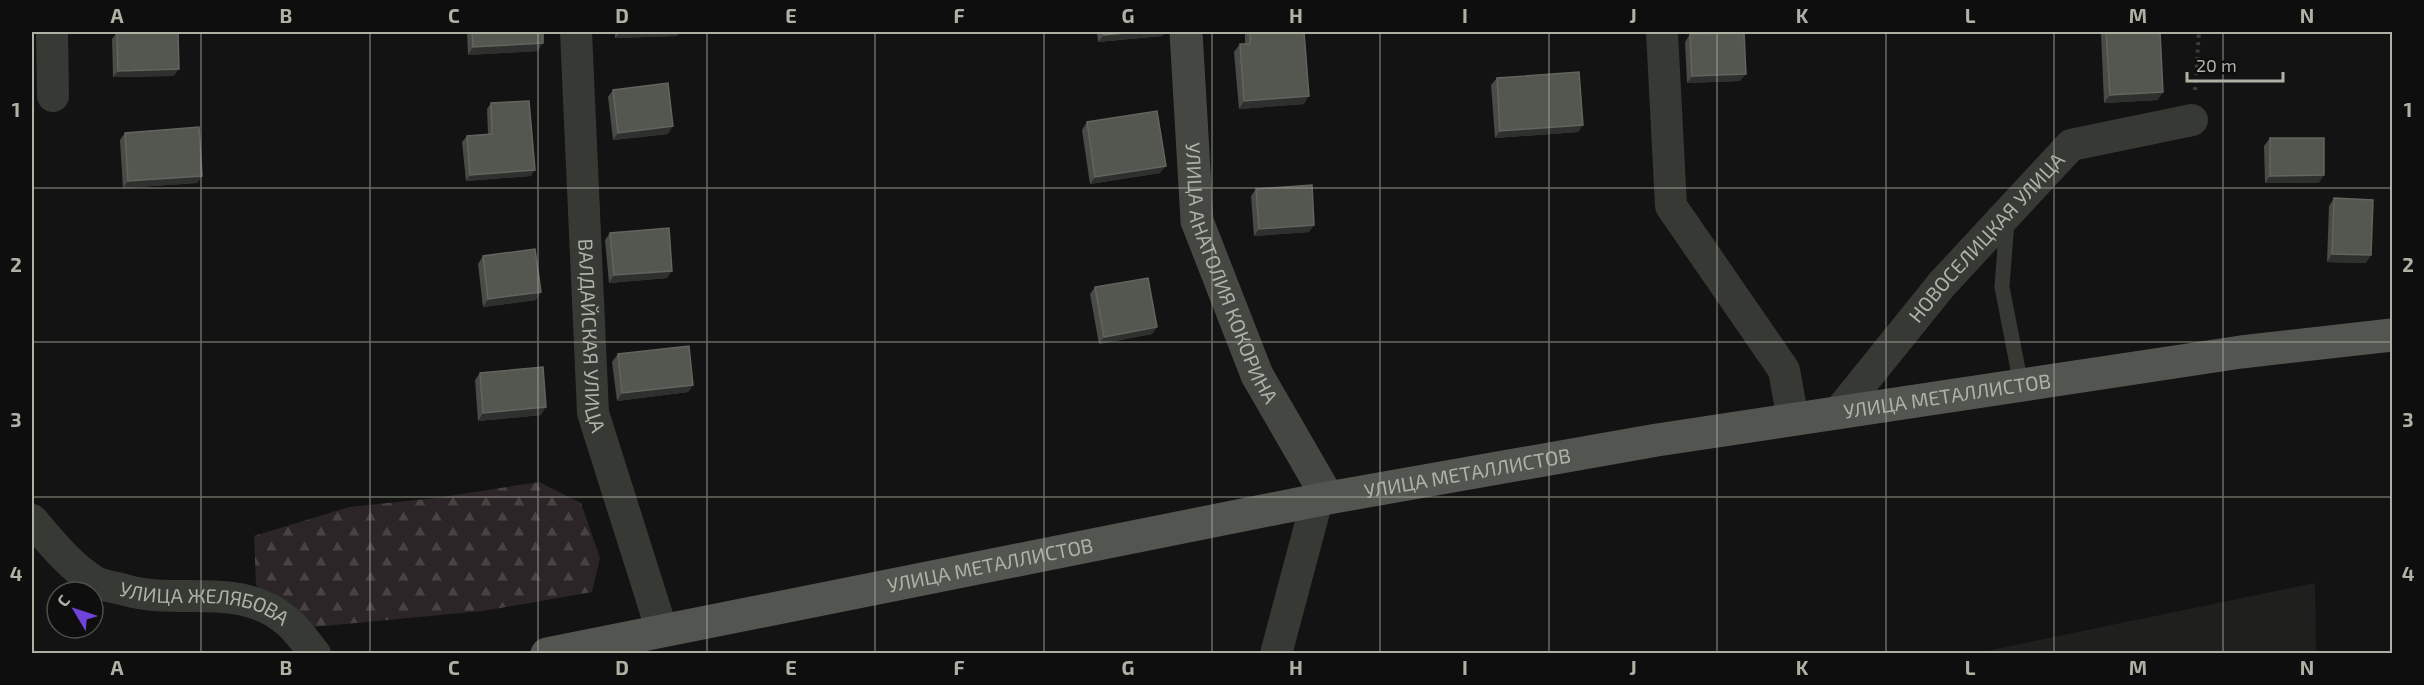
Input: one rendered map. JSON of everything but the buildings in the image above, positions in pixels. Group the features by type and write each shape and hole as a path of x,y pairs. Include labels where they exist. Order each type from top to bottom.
{"main road":[{"name":"УЛИЦА МЕТАЛЛИСТОВ","path":"547,654 1323,499 1657,440 2241,352 2392,335"}],"street":[{"path":"52,32 53,96"},
{"name":"ВАЛДАЙСКАЯ УЛИЦА","path":"576,32 593,413 662,631"},
{"name":"УЛИЦА АНАТОЛИЯ КОКОРИНА","path":"1186,32 1197,221 1257,375 1323,499"},
{"path":"1662,32 1671,206 1784,370 1793,420"},
{"name":"НОВОСЕЛИЦКАЯ УЛИЦА","path":"1838,413 1942,284 2072,145 2192,120"},
{"path":"1276,654 1323,499"},
{"name":"УЛИЦА ЖЕЛЯБОВА","path":"32,520 66,560 96,582 136,593 163,597 219,595 253,602 289,622 315,654"}],"lane":[{"path":"2007,214 2002,287 2022,385"}],"path":[{"path":"2192,120 2199,32"}],"shaded area":[{"path":"2315,583 2316,653 1977,653"}],"green space":[{"path":"539,482 581,503 600,558 592,592 483,611 303,628 256,585 254,536 349,507 436,498"}]}
